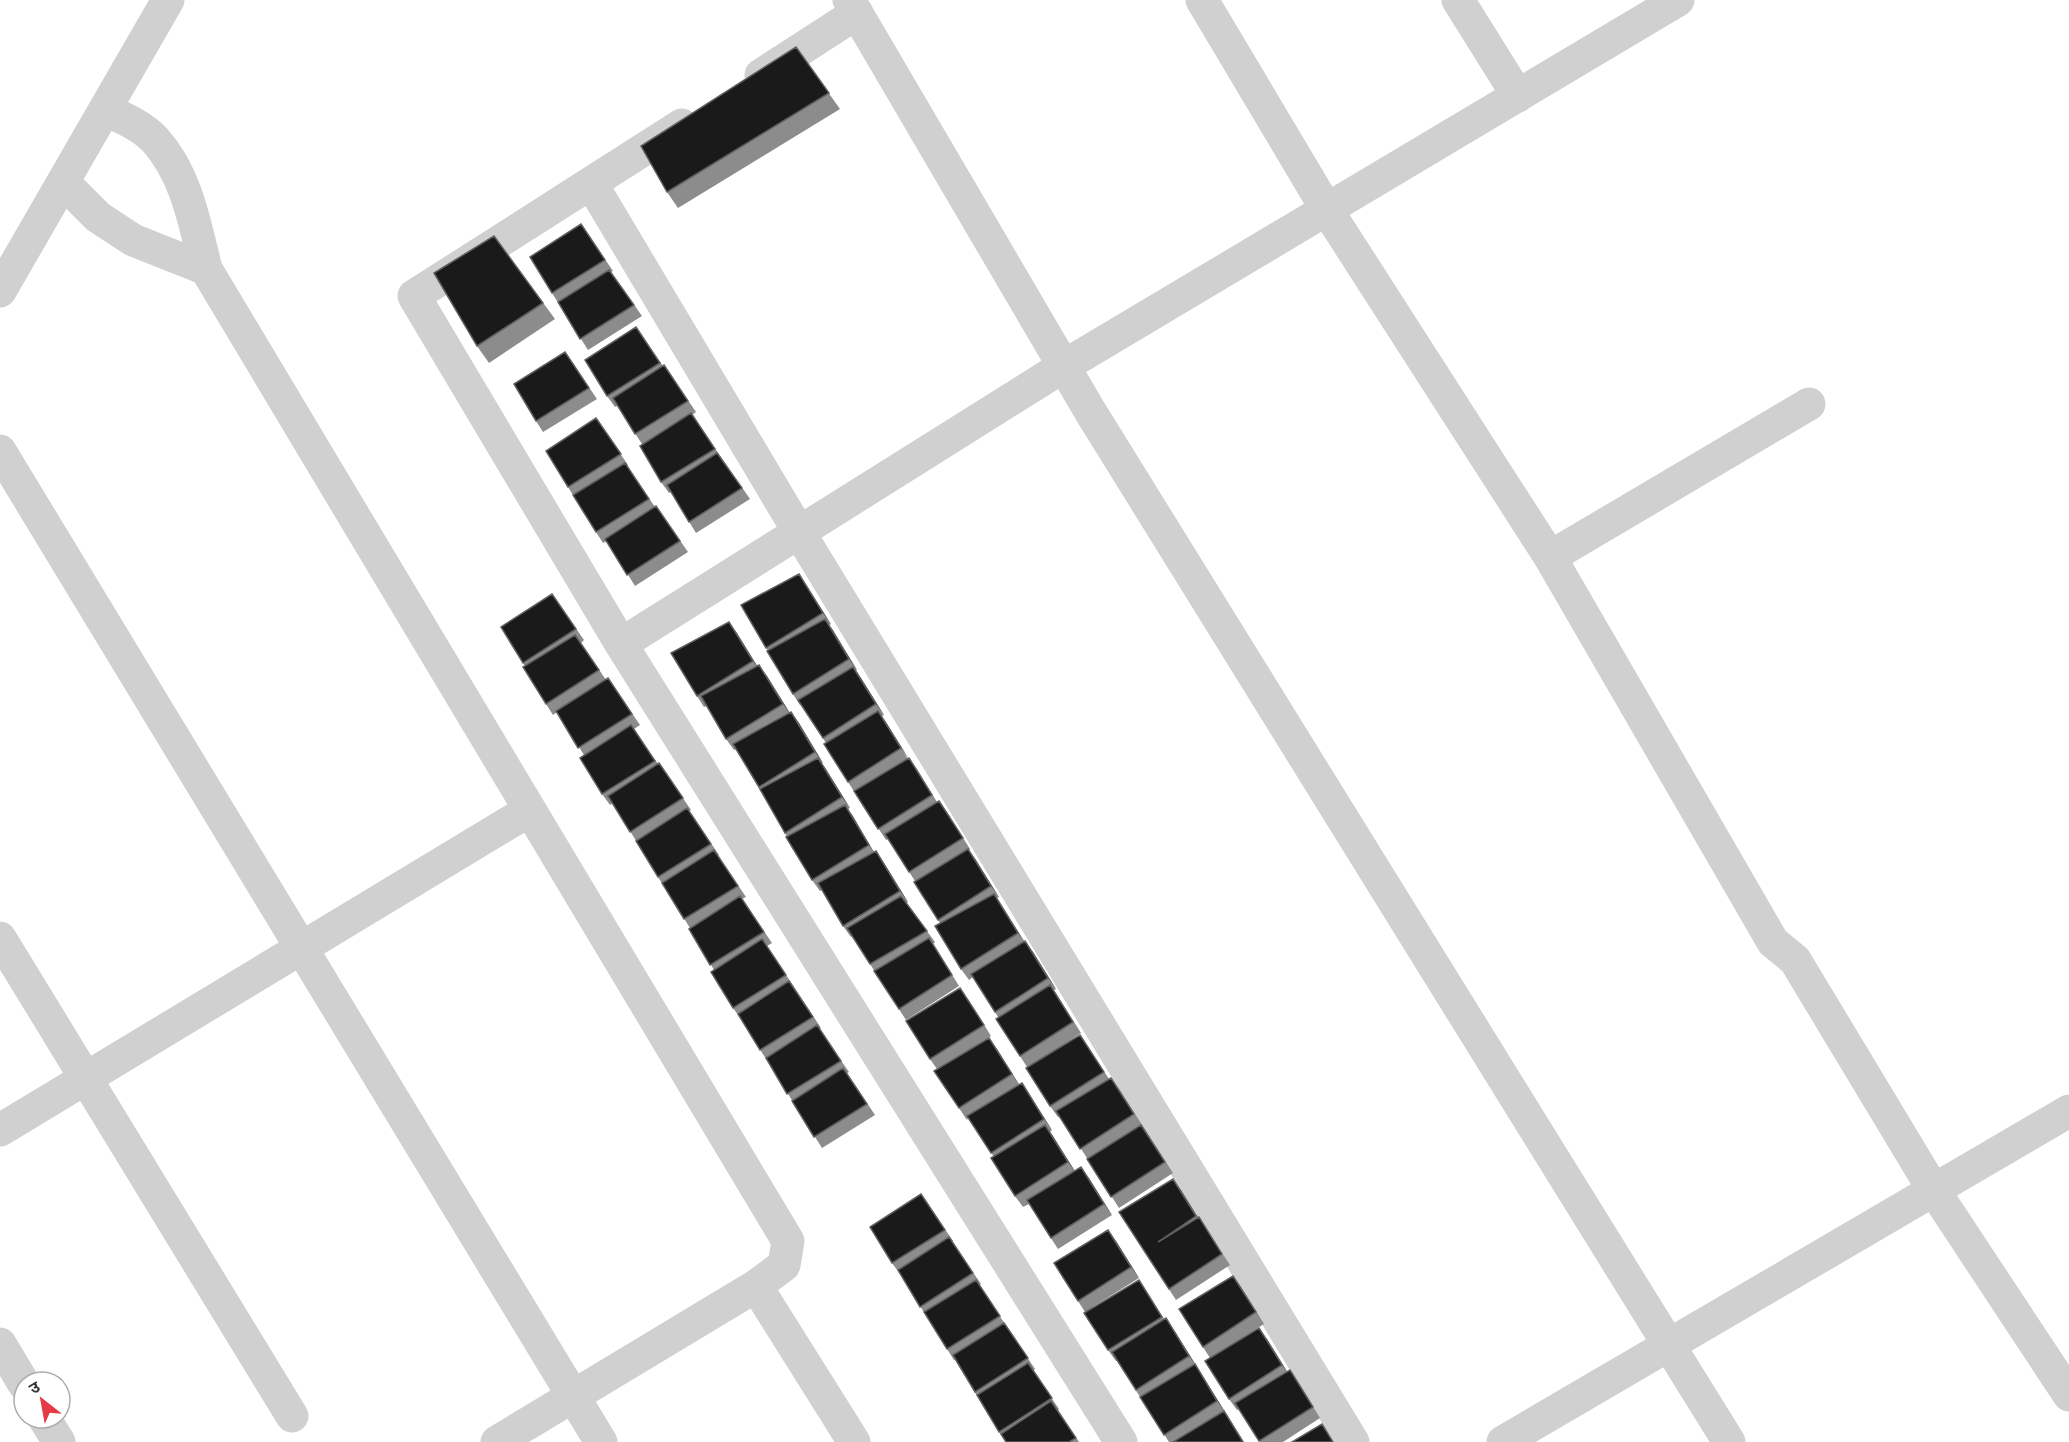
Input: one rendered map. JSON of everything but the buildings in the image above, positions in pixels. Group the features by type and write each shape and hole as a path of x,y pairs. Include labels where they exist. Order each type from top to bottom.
{"street":[{"path":"0,291 168,0"},
{"path":"1202,0 1327,210 1550,557 1773,942 1795,960 1933,1189 2069,1395"},
{"path":"1458,0 1518,96"},
{"path":"621,645 1064,366 1678,0"},
{"path":"739,89 853,7 1064,366 1729,1442"},
{"path":"709,108 414,296 621,645 1121,1442"},
{"path":"105,110 135,124 156,141 189,199 206,268 788,1241 784,1265 756,1286 497,1442"},
{"path":"63,182 98,217 133,240 206,268"},
{"path":"591,183 799,532 1353,1442"},
{"path":"1550,557 1809,404"},
{"path":"0,451 601,1442"},
{"path":"0,1130 530,810"},
{"path":"0,938 292,1416"},
{"path":"1503,1442 2069,1111"},
{"path":"756,1286 854,1442"},
{"path":"0,1344 16,1370"}]}
